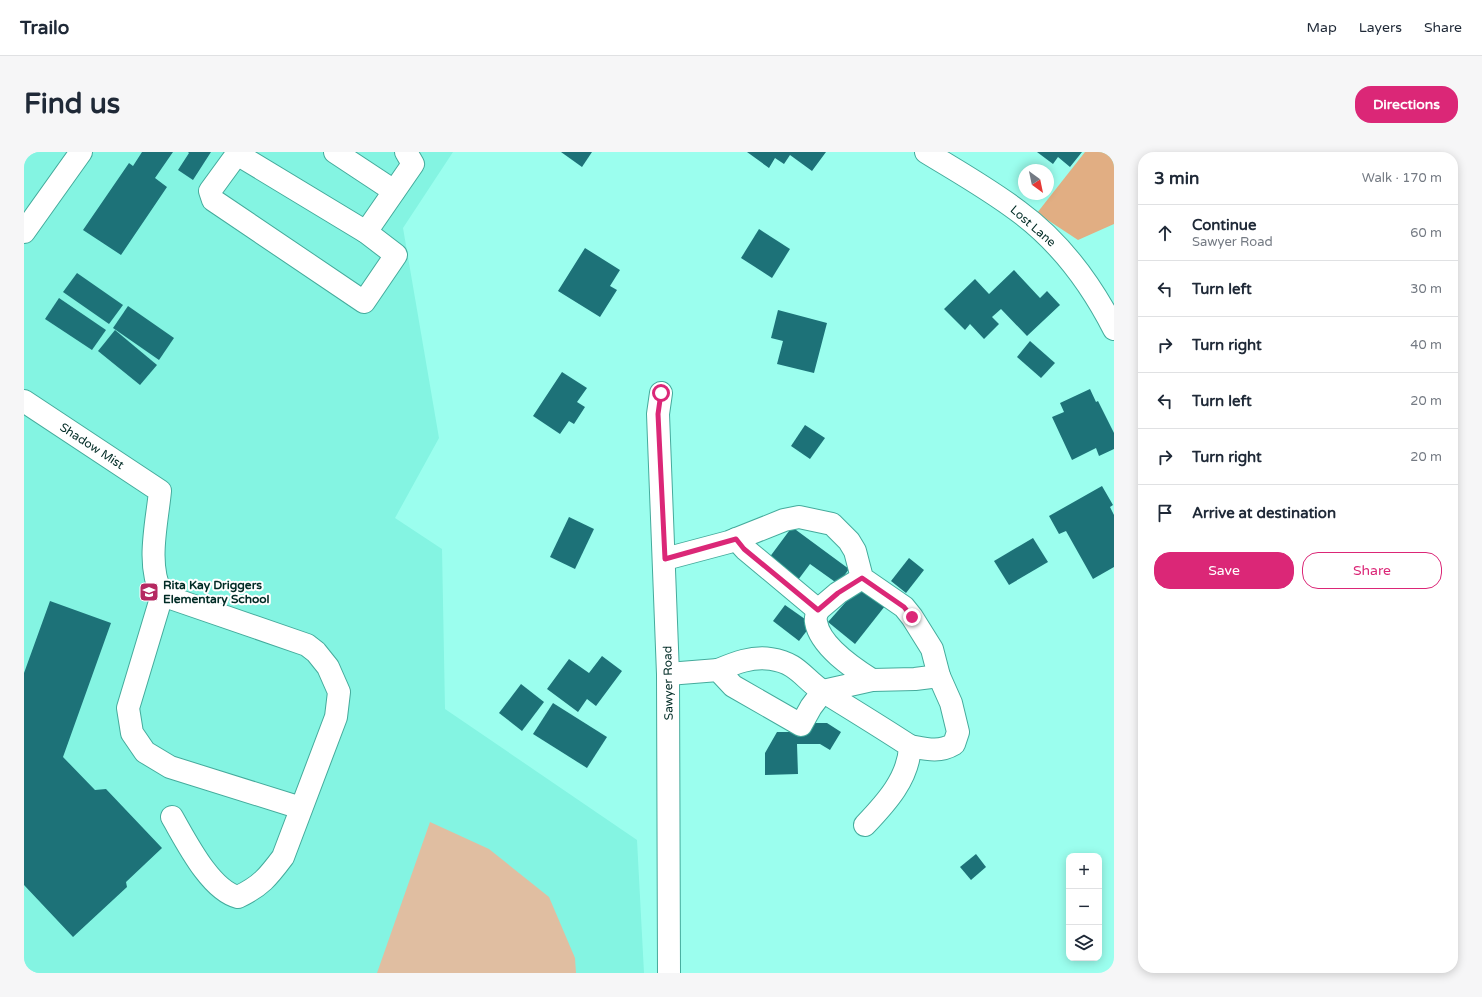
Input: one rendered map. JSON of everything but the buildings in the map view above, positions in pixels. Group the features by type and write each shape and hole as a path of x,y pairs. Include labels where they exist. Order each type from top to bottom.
{"street":[{"path":"24,232 82,152"},
{"path":"335,152 394,191"},
{"path":"366,232 413,164 406,152"},
{"name":"Lost Lane","path":"926,152 1019,212 1054,244 1081,273 1114,329"},
{"path":"237,154 366,232 396,255 364,302 213,200 210,191 237,154"},
{"name":"Sawyer Road","path":"661,393 658,414 665,559 668,674 669,973"},
{"name":"Shadow Mist","path":"24,401 160,490 154,548 157,584 162,595"},
{"path":"665,559 736,539 784,520 799,517 832,524 845,536 855,551 862,578 904,607 932,649 938,676 951,703 958,732 954,744 944,750 926,750 910,746 848,705 823,691 796,667 771,659 747,659 718,670 668,674"},
{"path":"736,539 744,549 818,610"},
{"path":"862,578 838,593 818,610 816,621 820,634 848,665 872,680"},
{"path":"172,817 202,866 230,895 238,898 256,889 269,876 283,857 336,717 338,692 328,667 316,652 307,645 162,595 128,708 132,733 145,752 170,767 301,808"},
{"path":"718,670 732,686 801,725 811,706 823,691 872,680 908,680 938,676"},
{"path":"865,825 888,801 902,777 909,760 910,746"}],"shaded area":[{"path":"24,152 453,152 403,228 439,438 395,518 442,549 445,709 637,840 644,973 24,973"},
{"path":"1085,152 1114,152 1114,224 1078,240 1037,213 1047,200 1054,200 1054,191"},
{"path":"430,822 489,849 549,897 575,958 576,973 377,973"}],"place":[{"name":"Rita Kay Driggers Elementary School","path":"149,592"}],"route":[{"path":"661,393 658,414 665,559 693,553 736,539 744,549 786,582 818,610 826,601 862,578 883,591 904,607 912,617"}]}
